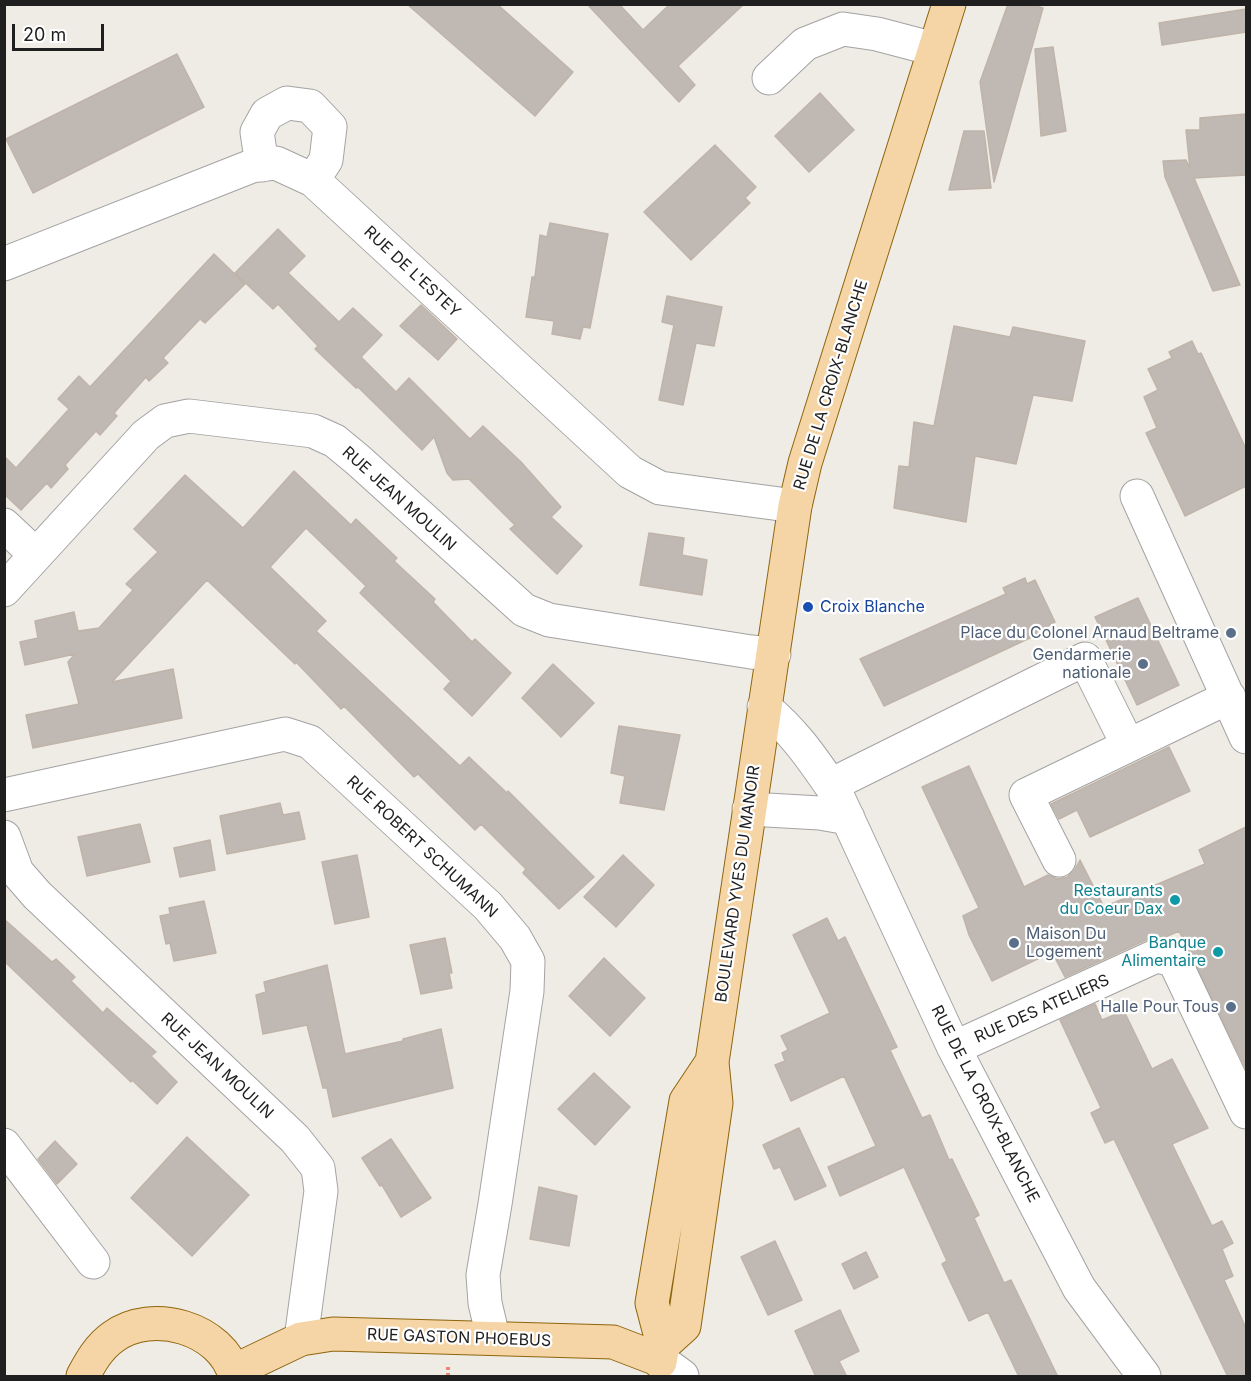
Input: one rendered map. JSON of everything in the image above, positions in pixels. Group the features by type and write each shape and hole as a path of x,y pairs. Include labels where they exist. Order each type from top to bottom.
{"main road":[{"name":"RUE DE LA CROIX-BLANCHE","path":"764,707 774,654 795,506 805,463 949,4"},
{"name":"BOULEVARD YVES DU MANOIR","path":"666,1365 652,1303 686,1101 712,1062 764,707"},
{"path":"83,1377 94,1355 114,1336 140,1325 168,1323 195,1331 218,1348 234,1374"},
{"name":"RUE GASTON PHOEBUS","path":"234,1374 301,1339 333,1334 613,1342 666,1365"}],"street":[{"path":"769,78 805,44 843,29 877,34 934,49"},
{"path":"262,165 257,132 267,114 287,104 310,106 330,127 326,160 313,180"},
{"name":"RUE DE L'ESTEY","path":"4,264 252,166 276,164 313,180 630,472 660,488 795,506"},
{"name":"RUE JEAN MOULIN","path":"4,590 146,435 165,421 189,416 313,431 335,441 524,610 549,620 774,654"},
{"path":"1137,496 1246,736"},
{"path":"4,525 36,555"},
{"path":"831,785 1085,659 1128,745"},
{"path":"1059,860 1026,795 1229,697"},
{"name":"RUE DE LA CROIX-BLANCHE","path":"764,707 786,725 831,785 954,1048 1079,1288 1144,1377"},
{"name":"RUE ROBERT SCHUMANN","path":"4,795 285,734 309,742 488,906 514,938 528,962 526,991 483,1275 485,1303 493,1338"},
{"path":"749,809 820,813 848,818"},
{"name":"RUE JEAN MOULIN","path":"4,837 17,872 37,895 301,1146 318,1168 321,1191 301,1339"},
{"name":"RUE DES ATELIERS","path":"954,1048 1156,956 1174,960 1246,1112"},
{"path":"4,1145 93,1262"}],"building":[{"path":"407,4 497,4 573,72 535,116"},
{"path":"587,4 619,4 643,30 670,4 744,4 678,66 695,85 679,102"},
{"path":"1008,4 1030,4 1043,8 994,182 980,82"},
{"path":"1246,9 1246,32 1162,45 1159,23"},
{"path":"1053,47 1066,131 1041,136 1035,49"},
{"path":"177,54 204,107 33,193 6,139"},
{"path":"820,93 854,130 809,172 775,136"},
{"path":"1246,114 1246,175 1194,178 1240,285 1213,291 1165,177 1163,161 1186,160 1190,169 1186,130 1200,130 1200,118"},
{"path":"964,131 984,131 991,188 949,190"},
{"path":"715,145 756,187 745,198 750,203 691,260 644,212"},
{"path":"550,223 608,234 590,328 583,327 580,339 552,334 554,321 526,317 532,277 535,277 540,235 547,237"},
{"path":"278,229 305,256 288,273 339,322 353,308 382,335 361,357 396,392 409,378 470,439 483,426 521,462 561,507 551,517 582,546 557,574 510,529 515,525 469,479 453,480 447,473 434,437 422,450 358,387 356,388 315,349 318,346 278,304 273,309 235,273"},
{"path":"214,254 245,284 205,323 200,319 163,358 168,363 149,381 146,377 114,413 117,416 100,435 96,431 65,465 68,469 51,488 47,483 21,510 4,494 4,456 16,468 69,409 58,399 79,376 90,387"},
{"path":"667,296 722,307 714,346 696,343 683,405 659,400 674,325 662,322"},
{"path":"421,305 457,339 438,360 400,326"},
{"path":"954,326 1010,337 1013,327 1085,341 1072,401 1033,395 1016,464 975,456 966,522 894,508 899,466 909,467 914,422 934,426"},
{"path":"1192,341 1198,354 1201,353 1246,449 1246,486 1185,516 1146,433 1157,428 1144,397 1158,390 1148,369 1172,358 1169,352"},
{"path":"294,471 351,525 356,519 397,558 394,561 435,599 433,602 472,642 475,639 511,673 472,716 444,689 451,681 360,593 366,586 306,528 270,567 326,621 316,631 460,766 469,757 507,793 508,791 594,877 559,909 523,873 526,869 481,824 475,830 418,774 414,777 344,706 341,709 296,662 295,664 207,580 112,682 173,669 182,718 33,748 26,715 79,704 68,662 75,654 25,665 20,642 38,638 35,621 74,612 78,631 99,628 133,590 126,584 158,552 134,529 185,475 243,528"},
{"path":"649,533 684,538 682,555 707,560 702,595 640,585"},
{"path":"1025,578 1027,584 1035,580 1055,622 1046,627 1047,630 884,706 860,659 1006,594 1003,588"},
{"name":"Gendarmerie nationale","path":"1138,598 1179,685 1137,705 1095,617"},
{"path":"553,664 594,703 561,737 522,698"},
{"path":"619,726 680,735 664,810 620,803 625,776 611,773"},
{"path":"1169,747 1190,791 1090,837 1077,810 1059,819 1051,804"},
{"path":"969,766 1024,887 1048,875 1057,879 1067,877 1074,871 1080,860 1104,907 1205,864 1199,850 1246,827 1246,1069 1179,931 1163,938 1148,939 1065,977 1052,952 992,981 969,935 963,916 979,908 922,787"},
{"path":"280,803 283,815 299,812 305,839 227,854 220,816"},
{"path":"140,824 150,862 87,876 78,837"},
{"path":"210,840 215,870 180,877 174,848"},
{"path":"357,855 369,917 335,924 322,862"},
{"path":"623,855 654,885 616,927 584,897"},
{"path":"204,901 216,953 174,961 170,943 166,944 160,916 170,914 169,908"},
{"path":"827,918 838,941 845,937 897,1047 890,1050 922,1118 930,1115 949,1160 952,1159 979,1215 974,1218 1004,1283 1011,1280 1058,1377 1019,1377 988,1312 969,1321 942,1264 947,1261 904,1167 840,1196 828,1167 876,1146 844,1076 791,1101 775,1065 785,1061 782,1053 788,1050 781,1036 830,1013 793,935"},
{"path":"4,919 52,962 56,959 75,977 71,981 103,1013 107,1008 156,1052 151,1056 177,1082 157,1104 4,961"},
{"path":"445,938 452,973 449,973 452,988 421,994 410,945"},
{"path":"604,958 645,998 610,1036 569,996"},
{"path":"327,965 345,1054 403,1041 403,1039 441,1029 453,1088 333,1117 327,1088 323,1088 307,1025 263,1034 256,995 266,992 264,982"},
{"path":"1095,1004 1102,1020 1124,1011 1152,1069 1172,1059 1208,1128 1172,1144 1212,1226 1222,1221 1233,1243 1222,1249 1233,1276 1224,1280 1246,1328 1246,1377 1228,1377 1114,1139 1105,1143 1091,1113 1101,1108 1060,1020"},
{"path":"594,1073 630,1107 595,1145 558,1109"},
{"path":"799,1128 826,1186 795,1200 780,1167 774,1169 763,1145"},
{"path":"187,1137 249,1195 192,1256 131,1198"},
{"path":"391,1139 431,1198 401,1217 362,1158"},
{"path":"55,1141 77,1164 57,1184 38,1159"},
{"path":"539,1187 577,1196 569,1246 530,1239"},
{"path":"775,1241 802,1300 768,1315 741,1257"},
{"path":"866,1252 878,1277 854,1289 842,1264"},
{"path":"840,1310 859,1351 839,1361 847,1377 816,1377 795,1331"}],"place":[{"name":"Croix Blanche","path":"808,607"},
{"name":"Place du Colonel Arnaud Beltrame","path":"1231,633"},
{"name":"Gendarmerie nationale","path":"1143,664"},
{"name":"Restaurants du Coeur Dax","path":"1175,900"},
{"name":"Maison Du Logement","path":"1014,943"},
{"name":"Banque Alimentaire","path":"1218,952"},
{"name":"Halle Pour Tous","path":"1231,1007"}]}
